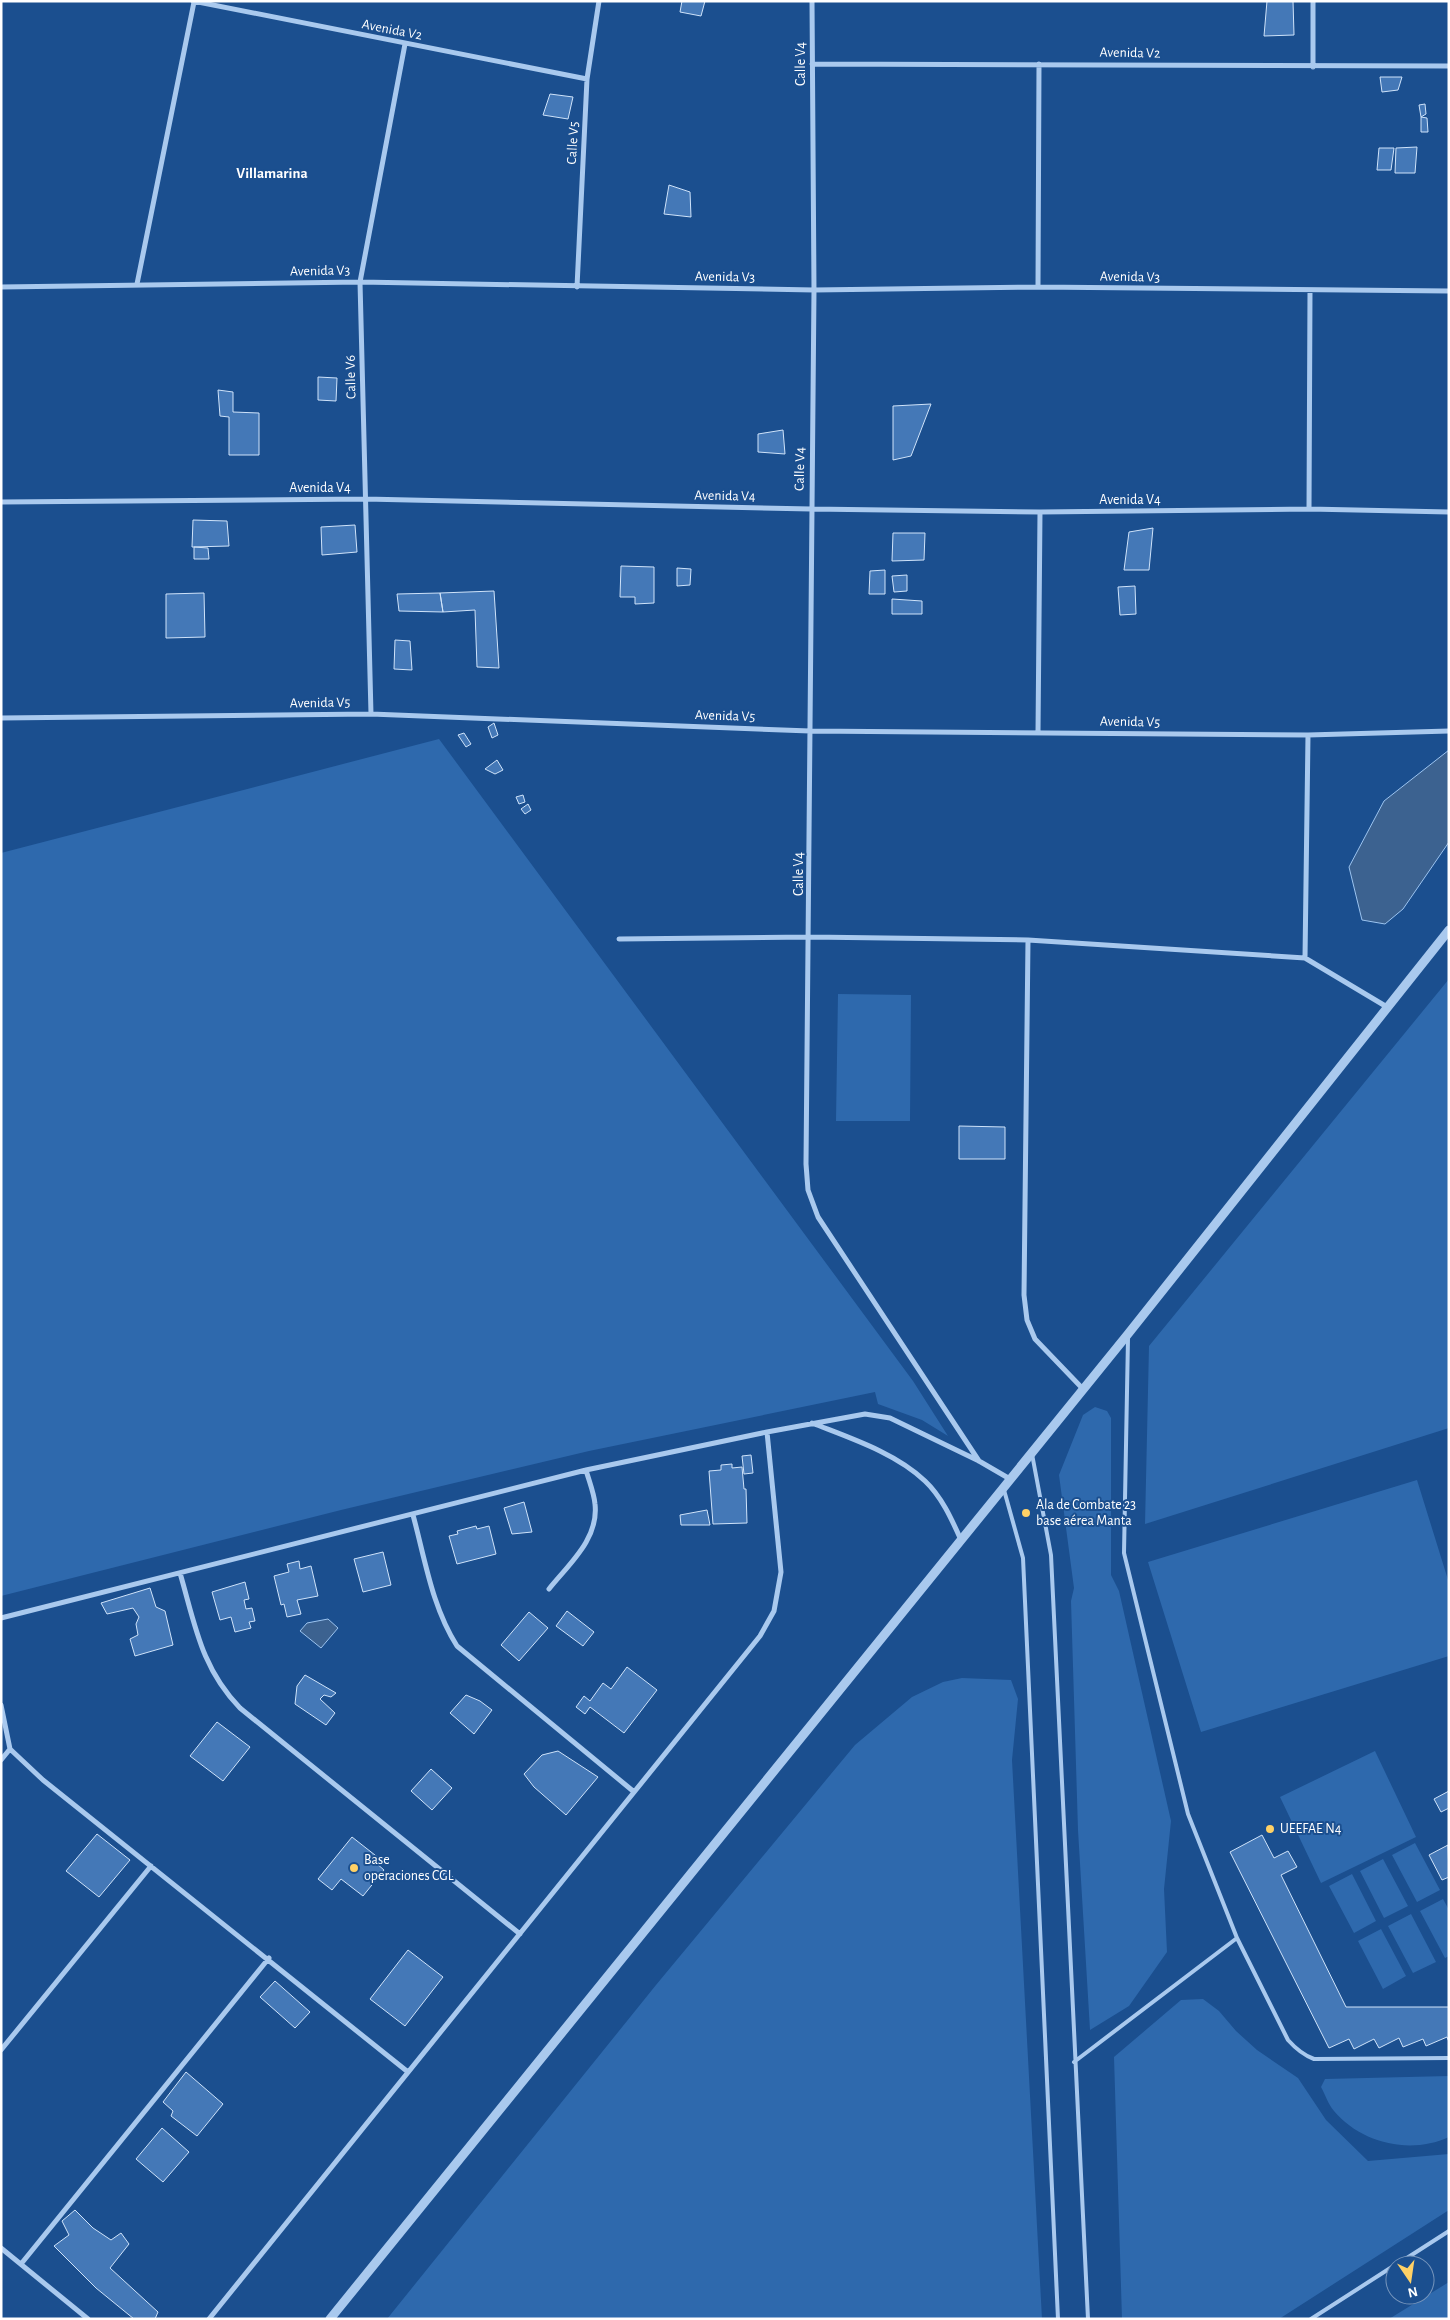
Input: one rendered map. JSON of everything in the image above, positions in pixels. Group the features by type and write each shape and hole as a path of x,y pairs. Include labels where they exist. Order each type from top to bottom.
{"street":[{"name":"Avenida V2","path":"194,1 587,79"},
{"path":"137,284 194,1"},
{"name":"Calle V5","path":"577,287 587,79 599,1"},
{"name":"Calle V4","path":"812,1 814,290 811,510 810,937 806,1164 808,1190 818,1217 979,1461"},
{"path":"1313,1 1313,67"},
{"name":"Calle V6","path":"371,714 360,282 405,44"},
{"name":"Avenida V2","path":"812,64 1449,66"},
{"path":"1038,287 1039,64"},
{"name":"Avenida V3","path":"1,287 360,282 814,290 1038,287 1449,291"},
{"path":"1309,509 1310,291"},
{"name":"Avenida V4","path":"1,502 365,499 811,510 1040,512 1309,509 1449,512"},
{"path":"1038,732 1040,512"},
{"name":"Avenida V5","path":"1,718 371,714 810,731 1308,735 1449,731"},
{"path":"1305,958 1308,735"},
{"path":"330,2319 1084,1389 1449,930"},
{"path":"619,939 810,937 1028,940 1305,958 1386,1008"},
{"path":"1028,940 1024,1295 1027,1320 1035,1338 1084,1389"},
{"path":"1,1618 586,1470 767,1432 865,1414 890,1418 979,1461 1010,1479"},
{"path":"812,1423 887,1456 925,1481 948,1511 961,1540"},
{"path":"209,2319 633,1791 760,1636 774,1610 781,1572 767,1432"},
{"path":"548,1589 591,1536 595,1523 595,1503 586,1470"},
{"path":"413,1515 437,1605 445,1628 458,1646 633,1791"},
{"path":"180,1573 207,1662 226,1694 247,1714 520,1934"},
{"path":"1,1705 10,1749 43,1780 269,1958 408,2072"},
{"path":"1,1760 10,1749"},
{"path":"1,2050 151,1866"},
{"path":"21,2264 269,1958"},
{"path":"1,2248 88,2319"}],"lane":[{"path":"1128,1334 1124,1553 1188,1814 1237,1938 1288,2040 1306,2056 1314,2059 1449,2058"},
{"path":"1032,1452 1051,1554 1074,2062 1088,2319"},
{"path":"1004,1488 1023,1558 1058,2319"},
{"path":"1074,2062 1237,1938"},
{"path":"1411,2255 1449,2231"},
{"path":"1311,2319 1385,2271"}],"shaded area":[{"path":"439,739 913,1381 948,1436 922,1420 878,1404 875,1392 589,1451 341,1510 1,1596 1,853"},
{"path":"1449,750 1449,842 1403,909 1385,924 1362,920 1349,867 1384,801"},
{"path":"1449,979 1449,1428 1145,1524 1149,1346"},
{"path":"838,994 911,995 910,1121 836,1121"},
{"path":"1095,1407 1107,1411 1111,1418 1111,1575 1119,1591 1171,1821 1164,1889 1167,1952 1129,2006 1090,2030 1078,1830 1071,1601 1074,1588 1059,1475 1083,1415"},
{"path":"1417,1480 1449,1583 1449,1656 1201,1732 1148,1562"},
{"path":"328,1619 338,1628 321,1648 300,1631 307,1623"},
{"path":"962,1678 1011,1680 1018,1699 1012,1760 1042,2319 387,2319 656,1985 855,1745 912,1697 943,1682"},
{"path":"1375,1751 1416,1837 1321,1883 1280,1797"},
{"path":"1415,1843 1440,1890 1417,1902 1392,1855"},
{"path":"1383,1859 1408,1906 1384,1918 1360,1871"},
{"path":"1352,1874 1376,1921 1354,1933 1329,1886"},
{"path":"1443,1899 1449,1910 1449,1956 1445,1958 1420,1911"},
{"path":"1411,1914 1436,1962 1413,1973 1388,1926"},
{"path":"1381,1929 1406,1976 1383,1989 1358,1941"},
{"path":"1203,1999 1219,2011 1236,2031 1257,2050 1298,2078 1326,2120 1368,2161 1449,2154 1449,2210 1279,2319 1122,2319 1114,2057 1181,2000"},
{"path":"1449,2076 1449,2137 1418,2145 1387,2143 1358,2131 1334,2111 1321,2087 1325,2079"},
{"path":"1449,2282 1449,2319 1389,2319 1412,2305 1435,2305 1435,2291"}],"building":[{"path":"682,1 705,1 701,16 680,12"},
{"path":"1267,1 1293,1 1294,35 1264,36"},
{"path":"1380,77 1402,77 1398,90 1382,92"},
{"path":"550,94 573,97 568,119 543,115"},
{"path":"1425,104 1426,114 1421,117 1419,105"},
{"path":"1421,117 1427,118 1428,132 1421,132"},
{"path":"1417,147 1415,173 1395,173 1396,148"},
{"path":"1379,148 1394,148 1391,170 1377,170"},
{"path":"669,185 690,192 691,217 664,214"},
{"path":"318,377 337,378 336,401 318,400"},
{"path":"218,390 233,392 233,412 259,413 259,455 229,455 229,417 220,416"},
{"path":"931,404 911,456 893,460 893,406"},
{"path":"783,430 785,454 758,452 758,434"},
{"path":"193,520 227,521 229,546 192,547"},
{"path":"355,525 357,552 322,555 321,527"},
{"path":"1153,528 1149,570 1124,570 1129,532"},
{"path":"893,533 925,533 924,560 892,561"},
{"path":"194,547 208,548 209,559 194,559"},
{"path":"621,566 654,567 654,603 635,604 635,597 620,597"},
{"path":"677,568 691,569 690,585 677,586"},
{"path":"885,570 885,594 869,594 870,571"},
{"path":"907,575 907,591 894,592 892,576"},
{"path":"1135,586 1136,614 1120,615 1118,587"},
{"path":"494,591 499,668 477,667 475,610 443,612 440,593"},
{"path":"204,593 205,637 166,638 166,594"},
{"path":"440,593 443,612 399,611 397,594"},
{"path":"892,599 922,601 922,614 892,614"},
{"path":"395,640 410,641 412,670 394,669"},
{"path":"494,723 498,735 492,738 488,727"},
{"path":"464,733 471,744 466,747 458,735"},
{"path":"497,760 503,770 495,774 485,769"},
{"path":"523,795 525,802 519,804 516,797"},
{"path":"528,804 531,810 525,814 521,809"},
{"path":"959,1126 1005,1127 1005,1159 959,1159"},
{"path":"751,1455 753,1473 744,1474 742,1456"},
{"path":"732,1464 732,1468 742,1467 744,1489 746,1489 747,1523 713,1524 709,1471 721,1470 721,1465"},
{"path":"524,1502 532,1532 512,1534 504,1508"},
{"path":"707,1510 710,1525 681,1525 680,1515"},
{"path":"476,1526 477,1529 489,1526 496,1554 457,1564 449,1536 458,1534 457,1531"},
{"path":"383,1552 391,1585 363,1592 354,1559"},
{"path":"299,1561 300,1569 311,1566 318,1596 297,1600 301,1614 287,1617 284,1604 281,1605 274,1576 289,1572 287,1564"},
{"path":"245,1582 249,1599 244,1600 246,1609 252,1608 255,1621 249,1622 251,1628 235,1632 231,1617 220,1620 212,1592"},
{"path":"150,1588 156,1607 165,1611 173,1645 135,1656 130,1639 138,1635 136,1624 139,1617 133,1608 107,1614 101,1603"},
{"path":"567,1611 594,1632 583,1646 556,1626"},
{"path":"529,1612 548,1628 519,1661 501,1645"},
{"path":"627,1667 657,1690 624,1733 590,1707 585,1714 576,1707 584,1696 590,1701 603,1683 611,1689"},
{"path":"305,1675 336,1693 331,1697 324,1695 320,1699 335,1713 326,1725 295,1704 297,1686"},
{"path":"466,1695 480,1701 492,1710 474,1734 450,1713"},
{"path":"217,1722 250,1747 223,1781 190,1756"},
{"path":"558,1751 598,1777 566,1815 534,1787 524,1774 542,1755"},
{"path":"431,1769 452,1788 432,1810 411,1791"},
{"path":"1449,1791 1449,1808 1441,1812 1434,1799"},
{"path":"97,1834 130,1860 99,1897 66,1871"},
{"path":"1262,1835 1274,1858 1288,1851 1297,1867 1281,1875 1346,2007 1449,2007 1449,2042 1447,2037 1426,2046 1423,2039 1403,2047 1399,2038 1379,2048 1374,2039 1354,2049 1349,2039 1329,2048 1230,1852"},
{"path":"352,1837 380,1859 376,1863 384,1870 363,1896 341,1879 332,1890 318,1879"},
{"path":"1448,1845 1449,1877 1442,1880 1429,1855"},
{"path":"408,1950 443,1977 405,2026 370,1999"},
{"path":"275,1981 310,2012 295,2028 260,1997"},
{"path":"186,2072 223,2104 197,2136 171,2116 173,2111 163,2102"},
{"path":"162,2128 189,2152 163,2182 136,2159"},
{"path":"75,2210 93,2228 111,2240 121,2233 129,2244 110,2268 158,2312 155,2319 134,2319 96,2288 54,2246 69,2235 62,2221"}],"place":[{"name":"Ala de Combate 23 base aérea Manta","path":"1026,1513"},
{"name":"UEEFAE N4","path":"1270,1829"},
{"name":"Base operaciones CGL","path":"354,1868"}],"district":[{"name":"Villamarina","path":"272,173"}]}
